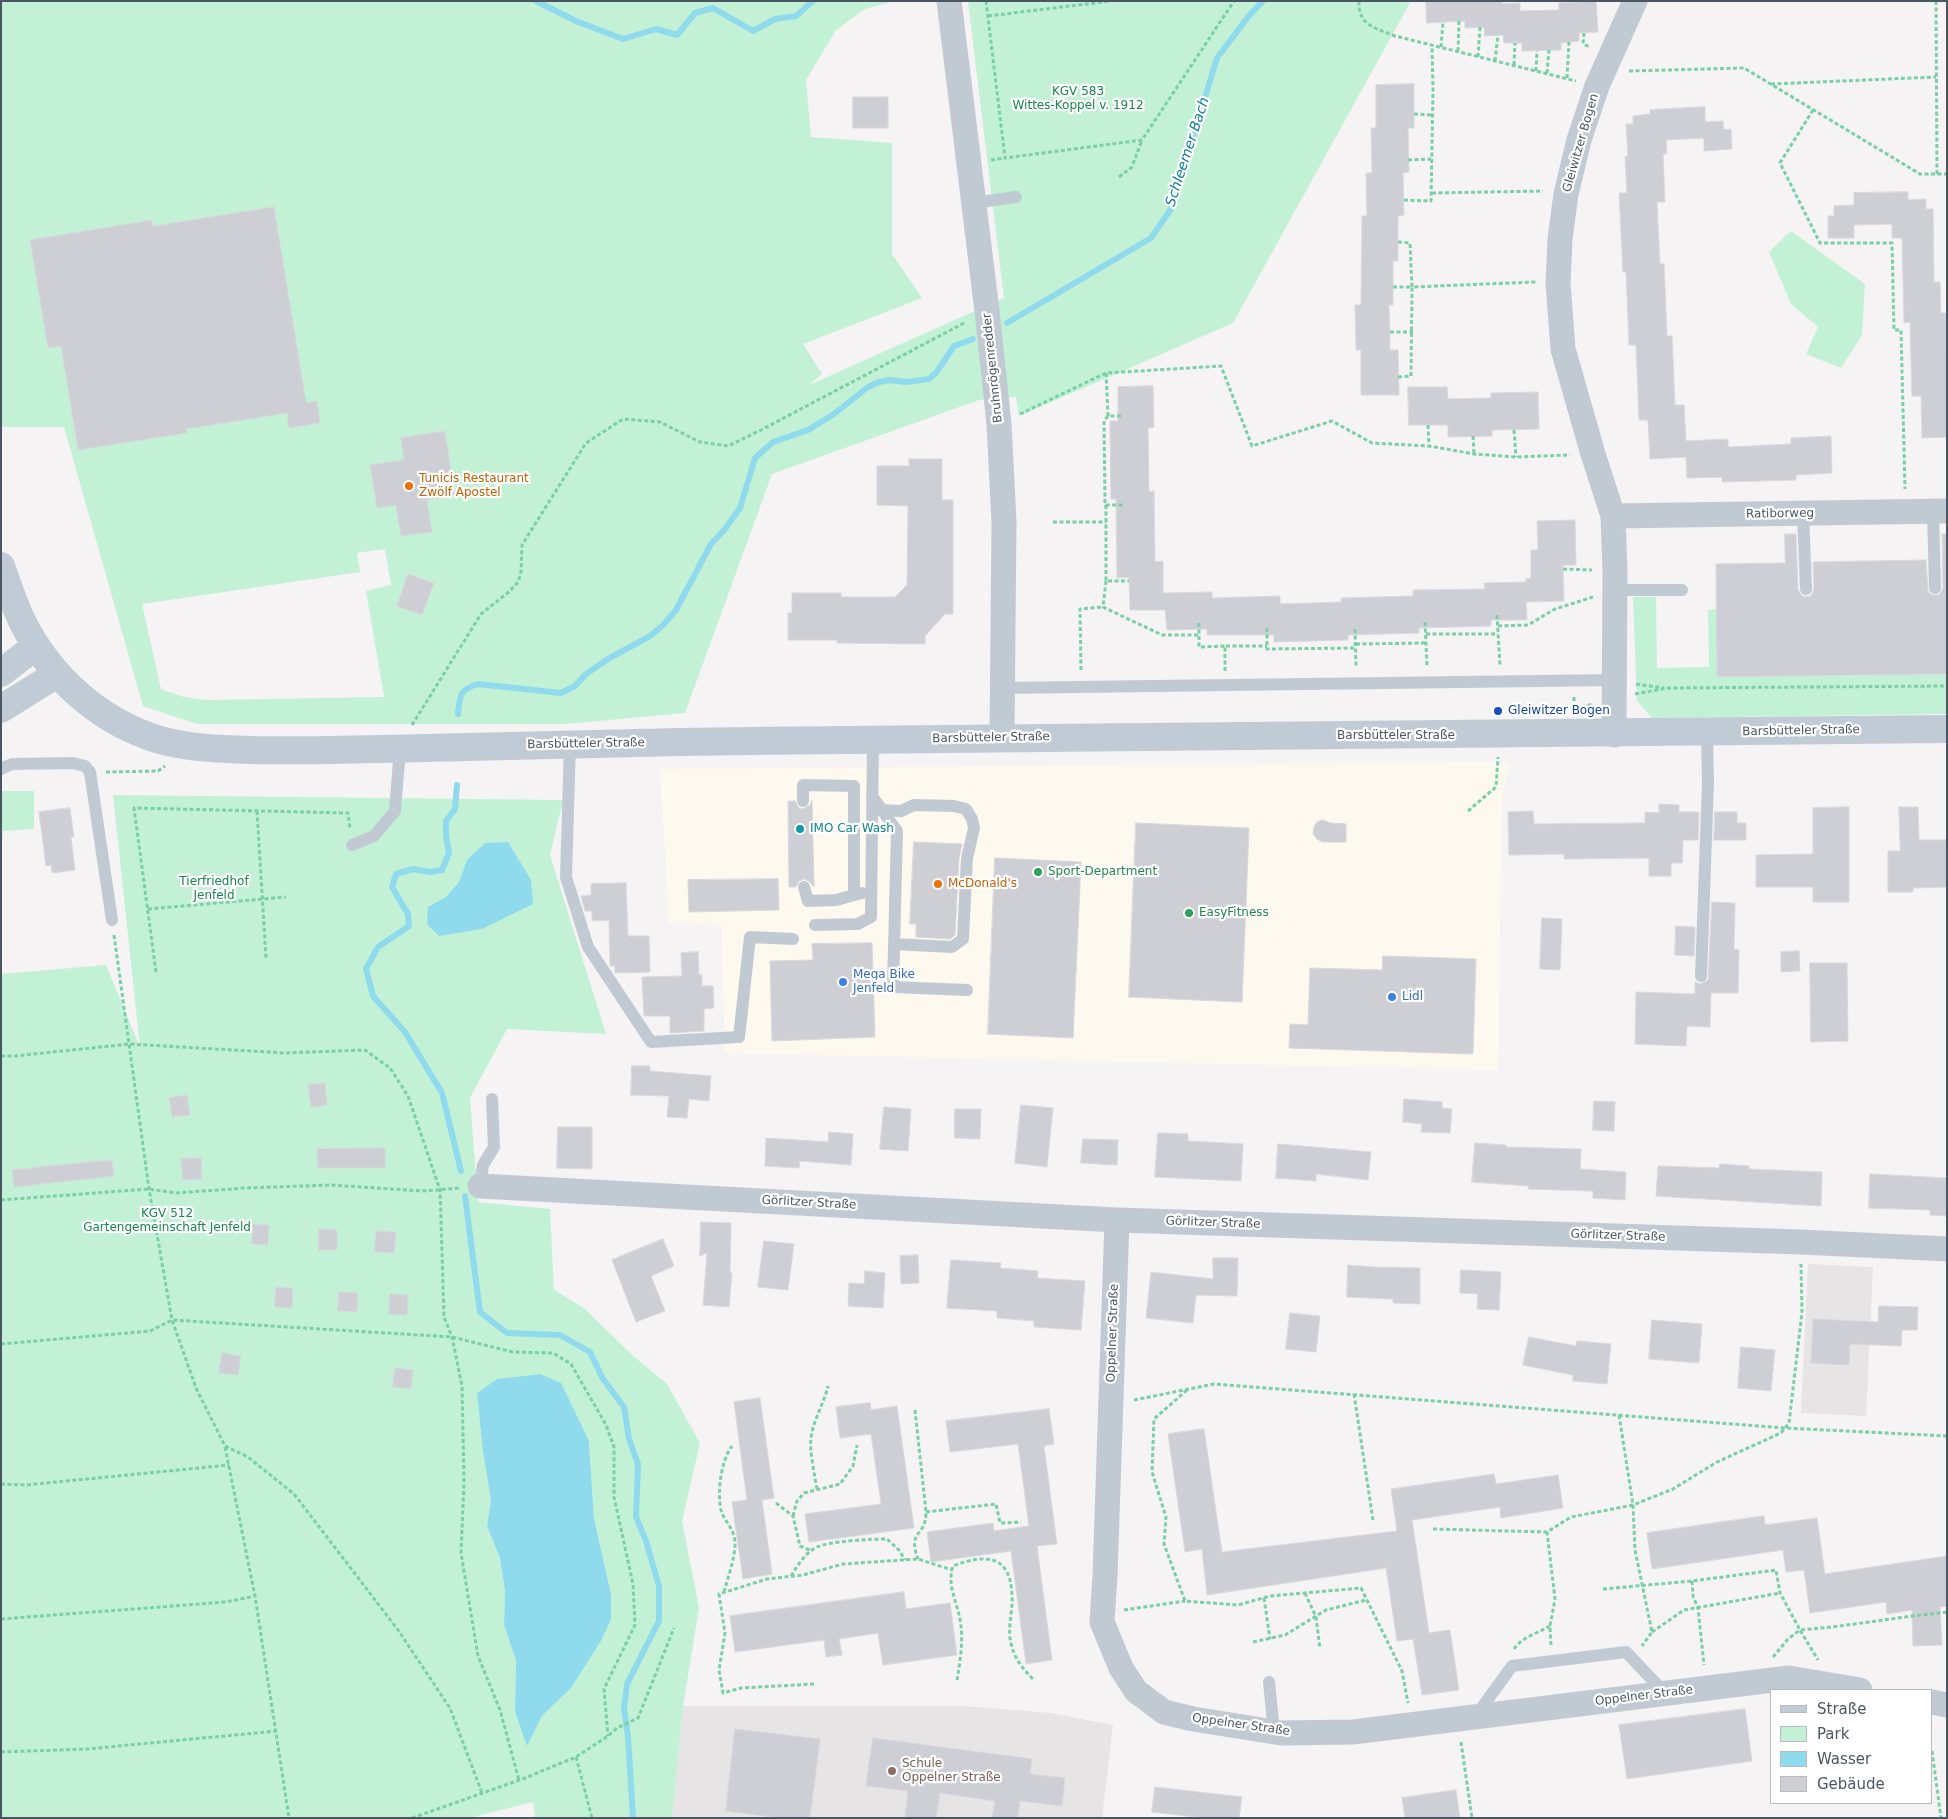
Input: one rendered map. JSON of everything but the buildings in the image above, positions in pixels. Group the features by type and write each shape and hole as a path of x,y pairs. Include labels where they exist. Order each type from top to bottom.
{"main road":[{"name":"Barsbütteler Straße","path":"1,566 14,603 36,646 68,686 90,704 132,729 159,740 194,747 226,750 295,751 873,739 1500,736 1947,728"},
{"path":"1,673 36,646"},
{"path":"1,710 57,674"}],"street":[{"name":"Bruhnrögenredder","path":"949,1 999,424 1004,522 1002,738"},
{"name":"Gleiwitzer Bogen","path":"1614,734 1615,580 1613,516 1563,349 1558,282 1560,239 1566,194 1579,140 1600,79 1635,1"},
{"name":"Ratiborweg","path":"1613,516 1940,511"},
{"name":"Görlitzer Straße","path":"480,1186 1117,1220 1801,1242 1947,1249"},
{"name":"Oppelner Straße","path":"1117,1220 1102,1622 1121,1668 1136,1690 1164,1712 1193,1719 1274,1732 1353,1732 1789,1678 1854,1689"},
{"path":"1933,1702 1947,1705"}],"lane":[{"path":"974,203 1016,197"},
{"path":"1935,588 1940,511"},
{"path":"1803,513 1806,589"},
{"path":"1615,580 1682,590"},
{"path":"1001,688 1573,680 1614,689"},
{"path":"1701,976 1707,733"},
{"path":"815,926 858,924 871,917 873,739"},
{"path":"570,744 566,877 588,947 651,1042 739,1037 750,937 793,939"},
{"path":"352,845 374,836 395,811 400,748"},
{"path":"1,769 12,764 73,763 85,766 90,772 112,920"},
{"path":"803,801 803,785 854,786 854,894"},
{"path":"872,796 897,832 893,987 967,990"},
{"path":"882,810 902,812 914,805 954,806 966,809 972,819 974,828 967,858 962,939 952,947 894,944"},
{"path":"804,887 808,900 836,900 872,891"},
{"path":"480,1186 483,1165 494,1147 492,1099"},
{"path":"1466,1718 1512,1666 1626,1652 1665,1694"},
{"path":"1269,1682 1274,1732"}],"path":[{"path":"986,1 1005,158 1142,140"},
{"path":"988,16 1111,1"},
{"path":"1119,177 1132,167 1142,140 1234,1"},
{"path":"1359,1 1359,10 1367,25 1395,36 1567,78 1600,79 1744,68 1920,174 1947,174"},
{"path":"1936,1 1937,174"},
{"path":"1458,51 1459,21"},
{"path":"1441,47 1443,22"},
{"path":"1478,57 1480,27"},
{"path":"1495,61 1498,35"},
{"path":"1567,78 1569,42"},
{"path":"1514,65 1515,43"},
{"path":"1404,200 1431,201 1432,45"},
{"path":"1547,74 1549,50"},
{"path":"1536,71 1537,51"},
{"path":"1770,84 1936,77"},
{"path":"1813,110 1780,163 1820,243 1892,243 1894,330 1901,330 1905,512"},
{"path":"1414,114 1432,115"},
{"path":"1408,160 1431,159"},
{"path":"1432,194 1537,190"},
{"path":"1398,242 1410,243 1413,332 1411,376 1398,377"},
{"path":"1393,287 1558,282"},
{"path":"400,748 417,716 481,614 518,582 521,572 522,545 586,444 623,419 660,422 700,442 728,446 987,311"},
{"path":"1390,332 1413,332"},
{"path":"999,424 1106,373 1221,366 1252,446 1332,421 1372,443 1428,446 1474,454 1516,457 1593,454"},
{"path":"1103,607 1106,581 1104,421 1108,416 1106,373"},
{"path":"1108,416 1123,416"},
{"path":"1428,426 1428,446"},
{"path":"1514,430 1516,457"},
{"path":"1473,436 1474,454"},
{"path":"1106,505 1123,504"},
{"path":"1053,522 1106,522"},
{"path":"1563,570 1615,580"},
{"path":"1498,626 1528,625 1555,609 1615,580"},
{"path":"1106,581 1129,581"},
{"path":"1082,687 1080,609 1103,607 1162,635 1199,635"},
{"path":"1497,615 1500,682"},
{"path":"1425,622 1428,682"},
{"path":"1199,623 1199,646 1267,646 1267,649 1426,642"},
{"path":"1267,628 1267,646"},
{"path":"1355,629 1357,683"},
{"path":"1426,634 1498,634"},
{"path":"1225,646 1226,685"},
{"path":"1573,680 1574,708 1614,689 1947,686"},
{"path":"1614,689 1667,688"},
{"path":"1468,811 1496,787 1500,736"},
{"path":"90,772 158,771 194,747"},
{"path":"156,972 134,808 348,813 352,845"},
{"path":"257,811 266,958"},
{"path":"148,909 286,897"},
{"path":"112,920 149,1189 172,1320 196,1388 225,1446 255,1596 290,1818"},
{"path":"1,1056 129,1044 285,1053 365,1050 390,1068 408,1096 440,1190 444,1317 452,1337 462,1386 464,1483 461,1553 478,1656 500,1710 519,1780"},
{"path":"1,1200 149,1189 176,1193 331,1185 422,1191 440,1190"},
{"path":"1433,1529 1547,1532 1572,1517 1633,1505 1674,1489 1717,1462 1781,1434 1789,1423 1802,1312 1801,1242"},
{"path":"1,1344 150,1331 172,1320 452,1337 514,1352 553,1353 571,1364 606,1425 614,1447 614,1497 633,1584 635,1625 616,1669 604,1689 608,1736"},
{"path":"1111,1405 1214,1384 1785,1428 1947,1436"},
{"path":"817,1490 810,1440 828,1386"},
{"path":"1185,1601 1164,1544 1166,1516 1152,1472 1154,1419 1187,1389"},
{"path":"1354,1394 1374,1520"},
{"path":"915,1410 926,1512 926,1523 914,1537 913,1546 918,1559"},
{"path":"1619,1415 1633,1505 1635,1550 1652,1632"},
{"path":"812,1552 800,1546 794,1516 797,1501 804,1493 840,1484 853,1466 857,1445"},
{"path":"225,1446 248,1457 294,1494 398,1630 450,1708 482,1792"},
{"path":"724,1592 735,1545 732,1530 721,1510 719,1484 727,1452 732,1446"},
{"path":"1,1484 26,1485 229,1465"},
{"path":"776,1502 794,1516"},
{"path":"926,1512 996,1504 1000,1523 1021,1522"},
{"path":"1547,1532 1555,1600 1550,1626 1552,1661"},
{"path":"791,1577 800,1561 818,1547 866,1539 887,1539 899,1550 905,1560"},
{"path":"814,1684 741,1688 723,1692 719,1670 725,1633 719,1594 767,1579 817,1572 843,1564 918,1559 952,1570"},
{"path":"957,1680 961,1628 958,1607 952,1593 950,1575 953,1566 969,1559 989,1559 1000,1562 1006,1569 1012,1596 1010,1642 1021,1667 1033,1679"},
{"path":"1603,1589 1692,1581 1776,1570 1780,1593 1800,1630 1850,1626 1896,1617 1947,1612"},
{"path":"1692,1581 1693,1596 1698,1608 1706,1688"},
{"path":"1103,1613 1185,1601 1238,1605 1264,1598 1361,1588 1402,1672 1412,1725"},
{"path":"1305,1593 1316,1617 1320,1649"},
{"path":"1632,1658 1652,1632 1684,1610 1780,1593"},
{"path":"1,1619 217,1602 255,1596"},
{"path":"1264,1598 1270,1639"},
{"path":"1253,1642 1285,1635 1326,1610 1366,1600"},
{"path":"412,1818 549,1769 576,1757 617,1728 638,1718 674,1628"},
{"path":"1466,1718 1472,1818"},
{"path":"1,1752 87,1749 277,1731"},
{"path":"576,1757 592,1818"},
{"path":"1933,1758 1941,1818"}],"shaded area":[{"path":"1510,762 1502,797 1498,1070 725,1053 721,925 669,923 660,769"},
{"path":"1808,1264 1873,1267 1866,1416 1801,1413"},
{"name":"Schule Oppelner Straße","path":"683,1706 964,1706 1051,1713 1113,1725 1102,1818 672,1818"}],"green space":[{"name":"KGV 583 Wittes-Koppel v. 1912","path":"1,1 894,1 865,9 836,30 806,80 811,137 892,143 892,254 922,298 803,344 822,374 809,385 1004,298 968,1 1411,1 1233,323 1019,416 1016,397 979,400 772,474 685,713 565,724 197,724 143,706 64,427 1,427","holes":["385,549 391,585 366,591 384,697 206,700 184,697 161,689 142,604 360,572 357,553"]},
{"path":"1791,231 1865,284 1862,335 1841,368 1806,354 1818,327 1791,304 1769,252"},
{"path":"1633,597 1656,597 1657,668 1709,667 1708,610 1717,609 1718,677 1947,674 1947,714 1652,718 1637,701"},
{"path":"1,791 34,791 34,829 3,831 1,854"},
{"path":"113,795 563,800 550,855 606,1034 507,1029 470,1098 478,1202 550,1209 554,1290 584,1308 632,1355 667,1384 700,1443 682,1521 699,1608 683,1706 672,1818 535,1818 533,1802 469,1818 1,1818 1,974 106,965 140,1047","holes":["540,1374 589,1441 594,1518 611,1594 571,1688 542,1716 527,1745 515,1712 516,1661 504,1625 505,1591 500,1558 487,1526 491,1500 477,1393 497,1379"]}],"water":[{"path":"508,842 531,880 533,904 482,929 439,936 427,924 428,907 446,897 459,882 467,860 485,843"},
{"path":"540,1374 561,1383 589,1441 594,1518 611,1594 611,1619 602,1639 571,1688 542,1716 527,1746 515,1712 516,1661 504,1625 505,1591 500,1558 487,1526 491,1500 483,1451 477,1393 497,1379"}],"waterway":[{"path":"536,1 576,21 623,39 656,29 677,35 695,13 713,8 753,31 775,19 796,16 813,1"},
{"name":"Schleemer Bach","path":"1007,323 1151,238 1171,209 1217,58 1248,17 1263,1"},
{"name":"Schleemer Bach","path":"458,714 462,694 472,686 478,684 561,693 575,686 586,674 608,659 650,636 676,610 711,544 740,508 755,458 773,442 808,430 834,414 868,387 879,382 889,380 906,382 929,379 936,373 954,346 973,339"},
{"name":"Schleemer Bach","path":"457,785 455,809 446,821 449,853 442,870 430,872 413,869 396,874 392,887 408,914 409,926 378,947 366,969 373,996 405,1032 442,1093 461,1171"},
{"name":"Schleemer Bach","path":"465,1196 480,1312 507,1333 560,1335 590,1352 603,1379 624,1407 629,1439 638,1464 636,1517 646,1541 659,1586 659,1621 627,1684 624,1708 628,1736 633,1818"}],"place":[{"name":"Tunicis Restaurant Zwölf Apostel","path":"409,486"},
{"name":"Gleiwitzer Bogen","path":"1498,711"},
{"name":"IMO Car Wash","path":"800,829"},
{"name":"Sport-Department","path":"1038,872"},
{"name":"McDonald's","path":"938,884"},
{"name":"EasyFitness","path":"1189,913"},
{"name":"Mega Bike Jenfeld","path":"843,982"},
{"name":"Lidl","path":"1392,997"},
{"name":"Schule Oppelner Straße","path":"892,1771"}],"park label":[{"name":"Tierfriedhof Jenfeld","path":"214,889"},
{"name":"KGV 512 Gartengemeinschaft Jenfeld","path":"167,1221"}]}
